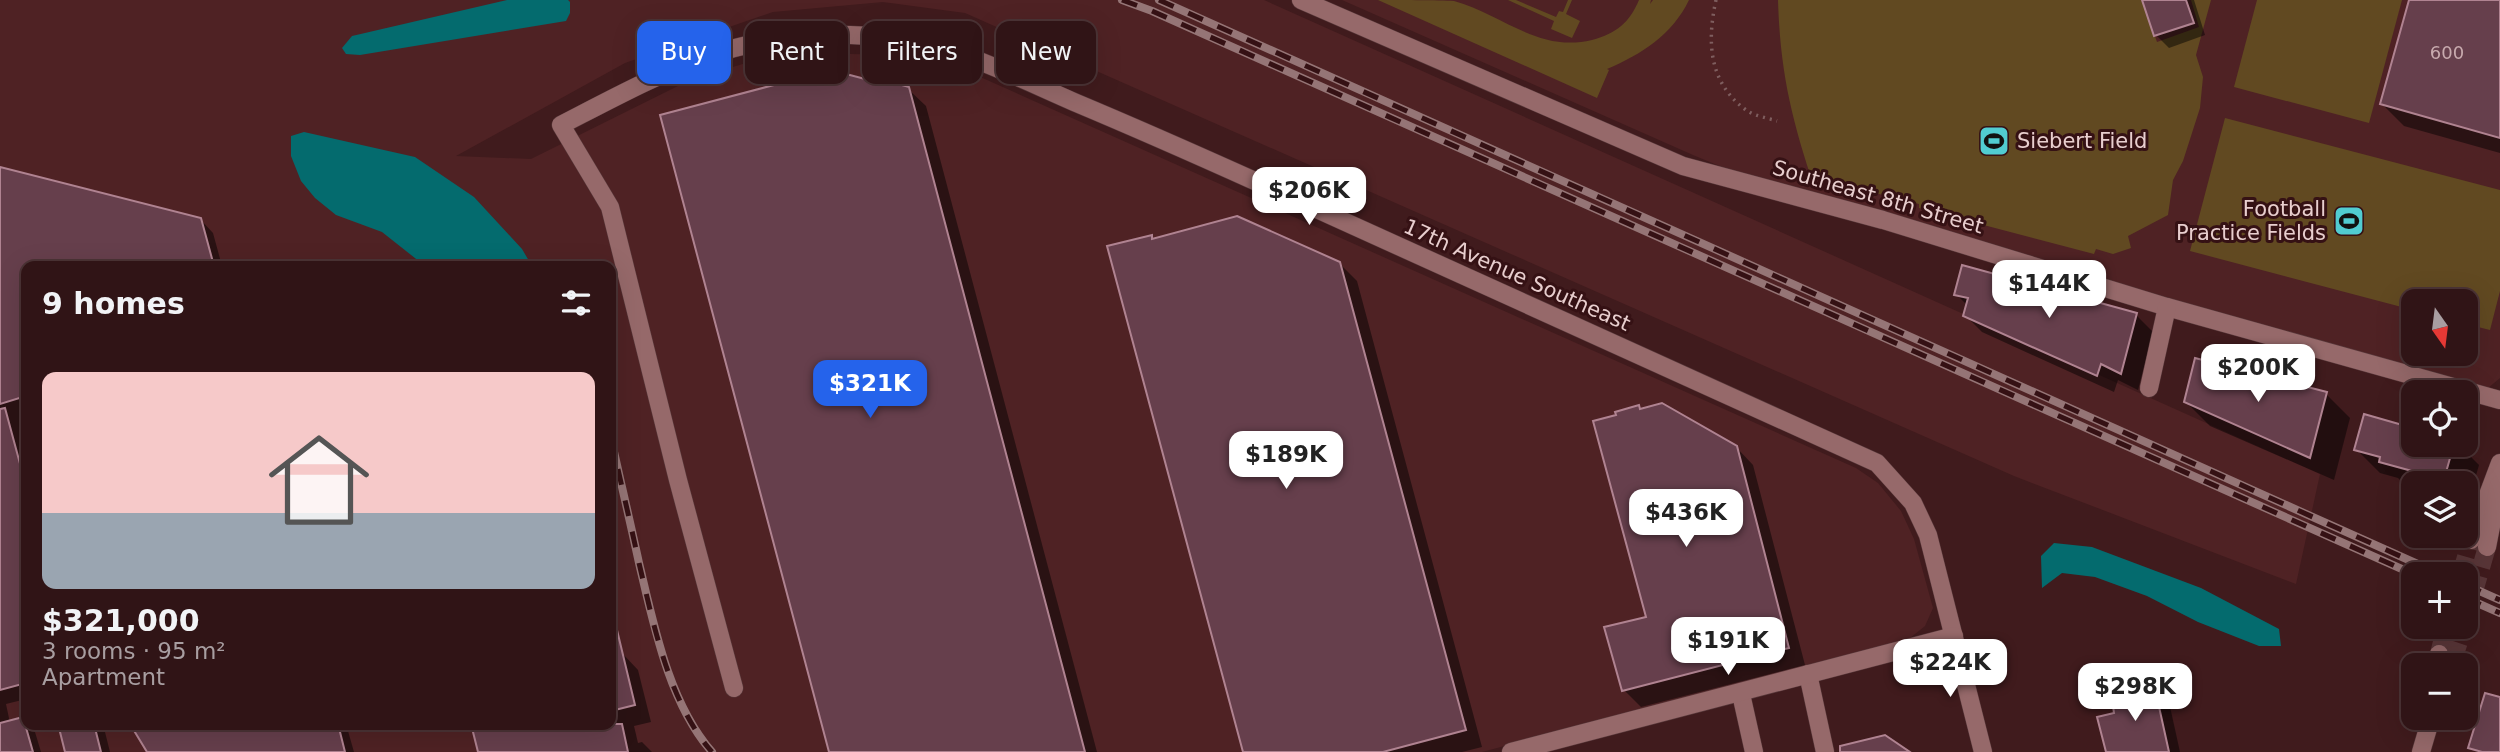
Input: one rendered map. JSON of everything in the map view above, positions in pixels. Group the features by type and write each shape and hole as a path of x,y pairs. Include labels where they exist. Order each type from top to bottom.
{"street":[{"name":"Southeast 8th Street","path":"1301,0 1683,166 1883,220 2168,307 2500,400"},
{"name":"17th Avenue Southeast","path":"734,688 678,480 610,207 561,125 659,74 694,60 748,44 817,35 852,35 890,38 953,51 1176,146 1877,463 1913,503 1928,535 1983,752"},
{"path":"2149,388 2168,307"},
{"path":"2500,463 2479,544 2500,477"},
{"path":"1511,752 1741,694 1954,636"},
{"path":"1808,674 1825,752"},
{"path":"1741,694 1754,752"},
{"path":"2421,752 2427,730"}],"path":[{"path":"1717,0 1710,28 1711,57 1723,88 1747,111 1777,121"}],"shaded area":[{"path":"0,0 1264,0 2320,474 2296,584 2014,476 1096,71 1096,21 996,21 996,27 965,13 883,2 773,12 731,26 731,21 637,21 637,59 456,156 531,159 682,84 731,84 731,68 745,63 745,84 848,84 848,54 862,54 862,84 982,84 982,78 1856,468 1878,483 1901,511 1914,539 1933,608 1925,626 1910,638 1482,752 0,752"},
{"path":"1342,0 2500,0 2500,378 2488,388 2478,385 2478,380 2459,380 2408,366 2478,366 2478,289 2401,289 2401,364 1790,195"},
{"path":"1378,0 1454,1 1537,37 1573,43 1592,40 1615,30 1631,15 1639,0 1651,0 1650,4 1653,0 1689,0 1674,23 1655,42 1607,69 1609,70 1597,98"},
{"path":"1508,0 1516,0 1556,17 1559,11 1563,12 1568,0 1572,0 1566,14 1580,21 1572,38 1551,29 1554,21"},
{"name":"Siebert Field","path":"1778,0 2142,0 2157,42 2199,27 2191,0 2211,0 2196,55 2203,77 2200,108 2183,161 2173,180 2168,215 2128,236 2131,248 2113,254 2096,249 2094,254 1919,208 1919,204 1811,177 1787,90"},
{"path":"2257,0 2402,0 2369,123 2234,87"},
{"name":"Football Practice Fields","path":"2225,118 2500,190 2500,291 2490,330 2478,327 2478,289 2401,289 2401,307 2190,251"}],"water":[{"path":"507,0 568,0 570,13 566,21 360,55 346,54 342,48 352,36"},
{"path":"304,132 415,157 474,197 522,249 529,261 419,261 382,232 336,215 315,198 301,181 291,156 291,136"},
{"path":"2054,543 2092,547 2201,588 2279,629 2281,646 2259,646 2198,622 2147,596 2095,577 2062,573 2042,588 2041,556"}],"building":[{"path":"2142,0 2186,0 2194,23 2154,36"},
{"path":"2409,0 2500,0 2500,138 2380,104"},
{"path":"848,74 862,78 862,84 898,84 909,87 1085,752 829,752 660,115 778,84 848,84"},
{"path":"0,167 201,218 213,261 21,261 21,398 0,404"},
{"path":"1237,216 1340,262 1466,730 1383,752 1243,752 1107,246 1152,235 1152,239"},
{"path":"1962,265 2137,313 2121,374 2101,364 2097,376 1963,316 1968,298 1954,295"},
{"path":"2195,358 2327,392 2310,458 2184,402"},
{"path":"1662,403 1737,446 1789,648 1622,691 1604,627 1646,617 1593,421 1639,405 1640,409"},
{"path":"5,408 21,467 21,684 0,690 0,409"},
{"path":"2364,414 2401,425 2401,457 2450,457 2446,471 2412,471 2379,462 2380,457 2354,450"},
{"path":"616,630 635,705 616,710"},
{"path":"2154,684 2169,752 2106,752 2097,717 2114,713 2113,706 2119,705 2115,692"},
{"path":"2485,693 2500,697 2500,752 2482,752 2468,748 2474,730 2478,730 2478,716"},
{"path":"21,718 21,730 27,730 33,752 0,752 0,723"},
{"path":"616,724 622,724 628,752 478,752 472,730 616,730"},
{"path":"60,730 96,730 101,752 65,752"},
{"path":"134,730 340,730 345,752 147,752"},
{"path":"1885,735 1910,752 1840,752 1840,746"}],"tunnel":[{"path":"2478,578 2487,547"},
{"path":"2465,562 2469,548"},
{"path":"2439,653 2443,639"},
{"path":"2455,653 2460,639"}],"railway":[{"path":"1122,0 1152,11 2401,569"},
{"path":"1159,0 2413,562"},
{"path":"616,460 665,663 685,711 712,752"},
{"path":"2478,590 2500,600"},
{"path":"2478,603 2500,613"}],"place":[{"name":"Siebert Field","path":"1994,141"},
{"name":"Football Practice Fields","path":"2349,221"}]}
